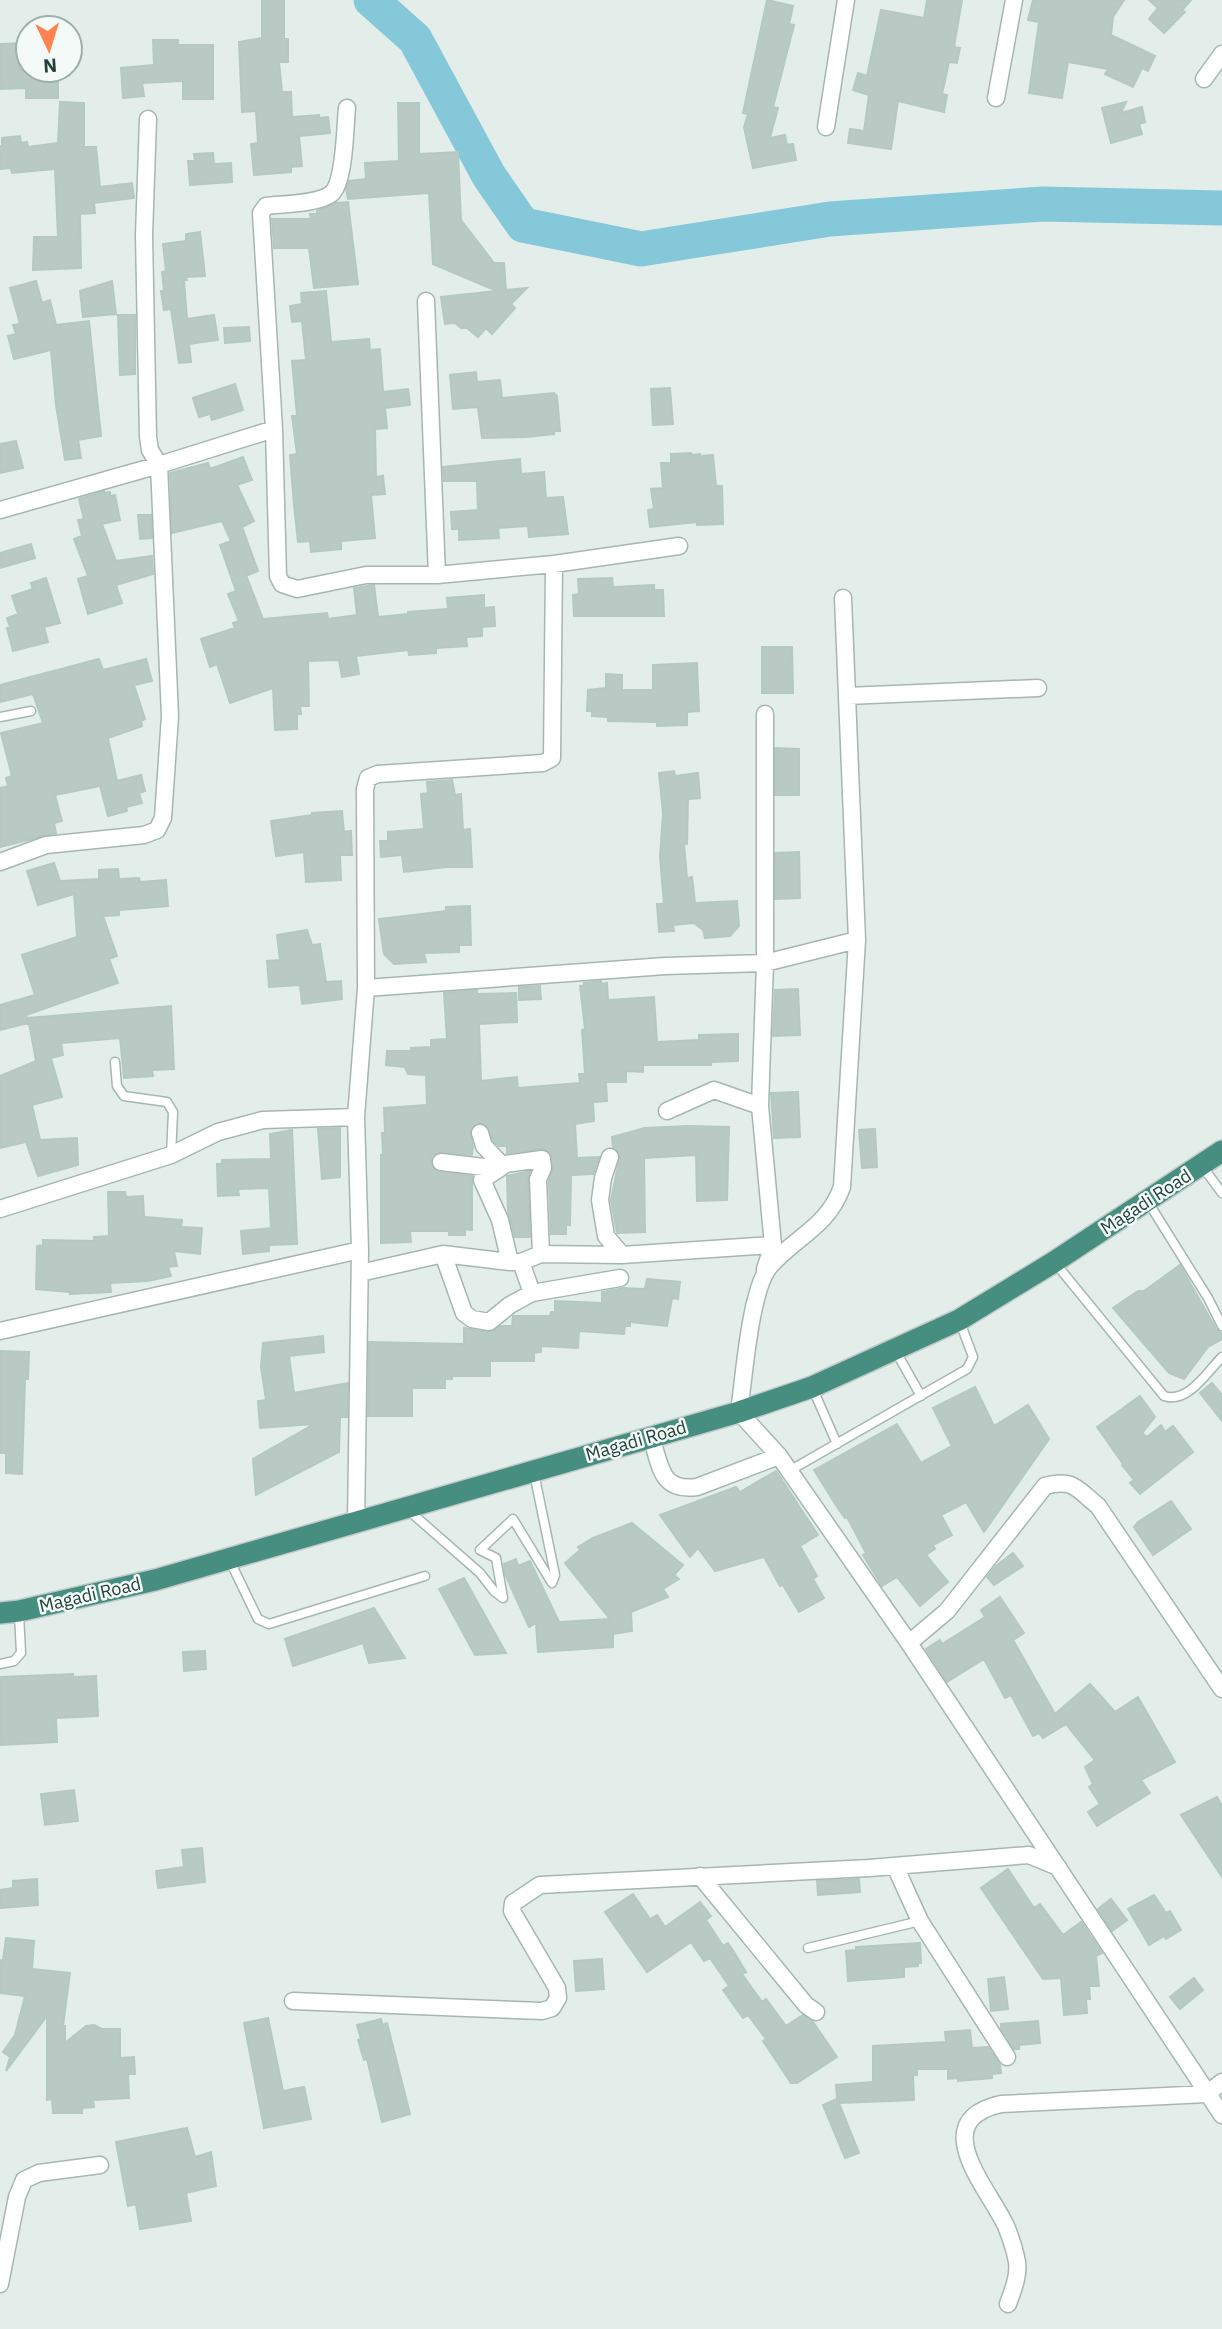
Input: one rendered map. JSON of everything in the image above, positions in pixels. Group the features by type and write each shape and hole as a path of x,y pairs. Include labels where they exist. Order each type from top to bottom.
{"highway":[{"name":"Magadi Road","path":"10,1612 156,1580 739,1412 812,1387 959,1320 1054,1262 1222,1151"}],"street":[{"path":"826,127 846,0"},
{"path":"996,98 1014,0"},
{"path":"1204,79 1222,54"},
{"path":"347,108 340,180 334,192 305,202 266,206 262,209 274,429 278,576 282,584 298,589 366,575 437,575 554,564 679,546"},
{"path":"0,862 46,845 144,835 157,830 163,818 170,716 159,465 150,450 148,437 144,235 148,119"},
{"path":"426,301 437,575"},
{"path":"0,510 274,429"},
{"path":"356,1523 360,1250 356,1117 366,988 365,789 368,778 378,774 543,763 552,758 554,564"},
{"path":"762,1278 771,1265 823,1220 835,1205 842,1187 857,940 844,598"},
{"path":"847,696 1038,688"},
{"path":"765,714 765,963 760,1106 773,1245 755,1304 739,1412 779,1456 909,1643 1222,2115"},
{"path":"366,988 665,966 765,963 857,940"},
{"path":"667,1111 713,1090 760,1106"},
{"path":"0,1209 171,1155 218,1132 263,1119 356,1117"},
{"path":"481,1133 484,1146 503,1166"},
{"path":"610,1157 600,1200 606,1236 622,1255"},
{"path":"441,1162 484,1167 542,1159 543,1168 538,1179 541,1254"},
{"path":"503,1166 482,1180 515,1262 532,1293"},
{"path":"360,1273 443,1254 515,1262 541,1254 622,1255 773,1245"},
{"path":"0,1331 360,1250"},
{"path":"443,1254 464,1313 472,1319 489,1322 510,1305 532,1293 620,1278"},
{"path":"651,1437 665,1477 673,1486 683,1489 698,1487 779,1456"},
{"path":"909,1643 947,1611 1045,1486 1061,1482 1074,1487 1098,1506 1222,1689"},
{"path":"293,2001 542,2011 552,2008 558,1998 557,1988 512,1911 513,1903 540,1885 895,1866 1029,1855 1058,1867"},
{"path":"895,1866 920,1921 1007,2057"},
{"path":"699,1875 806,2004 817,2012"},
{"path":"1008,2304 1017,2274 1017,2261 1006,2226 971,2169 965,2153 968,2124 989,2106 1000,2104 1207,2094 1222,2082"},
{"path":"0,2284 17,2197 24,2180 39,2173 100,2165"}],"lane":[{"path":"0,717 31,711"},
{"path":"115,1062 117,1086 124,1096 167,1102 171,1106 171,1155"},
{"path":"1202,1166 1222,1193"},
{"path":"1147,1201 1208,1298 1222,1326"},
{"path":"1054,1262 1164,1396 1184,1396 1222,1357"},
{"path":"789,1471 967,1369 974,1357 959,1320"},
{"path":"895,1350 921,1396"},
{"path":"812,1387 836,1444"},
{"path":"406,1508 480,1573 503,1598 496,1558 480,1550 513,1518 552,1583 555,1575 533,1470"},
{"path":"229,1559 258,1619 268,1624 425,1576"},
{"path":"0,1664 14,1661 21,1653 10,1612"},
{"path":"808,1948 920,1921"}],"building":[{"path":"262,0 284,0 284,39 288,39 288,62 279,62 282,92 291,92 292,117 328,117 330,133 299,136 302,166 291,167 291,172 254,175 251,144 258,143 256,111 242,112 239,42 262,38"},
{"path":"767,0 793,6 789,24 794,25 773,107 778,108 770,138 785,135 787,145 793,144 796,160 753,168 744,127 748,114 743,113"},
{"path":"927,0 962,0 954,47 960,48 957,63 949,62 942,94 947,95 944,112 898,101 891,149 848,143 850,129 864,131 869,95 853,90 858,73 867,76 881,10 924,18"},
{"path":"1033,0 1124,0 1113,17 1111,35 1155,56 1148,71 1142,68 1133,87 1105,74 1108,69 1068,62 1062,98 1029,93 1039,22 1028,20"},
{"path":"1149,0 1191,0 1182,10 1185,12 1164,33 1149,19 1158,8"},
{"path":"153,40 178,40 178,45 213,45 213,99 183,99 183,81 142,83 144,96 123,98 121,68 154,65"},
{"path":"0,44 14,44 14,84 58,84 58,98 26,98 26,88 0,89"},
{"path":"60,102 84,103 84,147 96,147 100,187 132,183 134,198 94,203 95,213 80,214 81,268 33,270 34,237 58,237 55,169 12,173 11,168 0,169 0,146 2,138 20,136 21,143 27,142 28,147 58,143"},
{"path":"1126,102 1121,113 1142,107 1145,122 1139,124 1142,134 1111,143 1102,108"},
{"path":"398,103 419,103 419,154 458,152 461,220 494,263 504,263 506,290 527,288 511,304 515,308 492,334 486,328 478,337 455,323 445,324 441,297 497,291 433,264 429,193 348,199 346,189 349,181 366,179 365,163 399,161"},
{"path":"213,153 214,164 231,163 232,182 190,185 188,161 195,161 194,154"},
{"path":"348,202 358,284 314,288 309,248 274,248 272,219 311,219 310,214 317,214 317,211 336,203"},
{"path":"200,232 205,276 186,277 187,280 184,280 187,319 214,315 218,340 189,344 191,362 179,363 171,309 164,310 161,291 164,291 162,272 166,271 163,244 186,241 186,234"},
{"path":"36,281 42,303 50,300 56,325 89,321 101,436 78,440 81,458 65,460 51,350 14,359 8,336 16,334 13,325 20,324 10,288"},
{"path":"112,281 116,314 83,317 80,291"},
{"path":"326,291 331,342 369,339 370,350 380,349 383,392 408,389 410,405 385,408 387,428 375,429 376,477 383,476 385,494 371,495 375,538 341,541 341,549 311,552 310,541 298,542 294,505 290,455 297,454 292,416 297,416 292,361 306,360 302,321 292,322 290,306 302,304 301,293"},
{"path":"118,315 135,315 135,374 120,375"},
{"path":"249,327 250,341 225,343 224,328"},
{"path":"476,372 477,382 500,380 502,398 554,393 557,396 560,431 526,437 482,438 478,407 453,409 450,375"},
{"path":"235,384 243,410 212,420 210,414 199,417 193,398"},
{"path":"670,388 673,424 653,425 651,389"},
{"path":"16,441 23,468 0,473 0,444"},
{"path":"691,453 700,456 713,455 716,486 722,486 723,524 697,525 697,522 650,527 648,510 654,509 651,489 663,488 661,463 671,463 671,454"},
{"path":"243,457 252,480 237,485 254,521 242,527 258,571 248,575 244,570 263,619 327,613 328,619 357,615 354,588 374,585 378,617 448,609 447,598 484,595 484,608 494,607 495,626 482,627 482,636 466,637 467,646 436,648 436,653 409,655 408,650 356,656 359,674 342,677 339,660 308,661 309,706 300,706 297,729 275,730 273,688 230,703 217,664 210,667 201,639 235,628 233,623 239,621 228,594 236,591 220,545 231,541 222,521 172,533 170,473 208,463 210,469"},
{"path":"520,459 521,474 544,472 546,498 563,497 568,534 529,537 528,526 498,528 499,538 459,540 459,529 452,529 451,512 478,510 477,481 444,481 443,467"},
{"path":"104,491 110,492 110,496 115,495 120,520 102,524 116,561 152,556 153,574 116,585 122,603 88,614 78,579 88,576 74,539 82,536 78,520 84,519 79,499"},
{"path":"138,515 151,515 152,538 140,539"},
{"path":"31,544 35,558 0,568 0,553"},
{"path":"46,578 60,623 44,627 48,642 13,651 7,618 18,614 12,596 33,589 31,583"},
{"path":"612,578 613,587 654,585 654,590 663,590 664,616 574,616 573,595 579,594 578,579"},
{"path":"762,647 792,647 793,693 762,693"},
{"path":"99,659 103,670 146,659 152,681 134,685 145,719 141,721 142,726 108,738 117,781 141,775 145,791 139,793 142,803 126,807 127,811 108,816 100,786 55,795 62,821 54,823 56,833 0,847 0,788 8,786 6,778 12,776 1,733 43,723 33,694 0,702 0,685"},
{"path":"697,663 699,711 687,712 687,725 657,726 657,722 608,721 608,717 592,716 592,711 587,711 588,690 606,688 606,674 622,675 622,690 653,690 653,665"},
{"path":"775,748 799,749 799,795 775,795"},
{"path":"674,771 675,776 698,773 700,798 688,799 687,844 684,844 687,878 692,877 695,903 737,901 739,926 730,936 705,938 703,930 694,923 673,925 674,931 659,932 657,904 664,904 660,857 663,813 659,773"},
{"path":"452,780 455,795 461,794 463,830 470,829 472,867 404,872 402,855 381,857 380,841 388,841 388,832 424,829 421,794 428,793 427,782"},
{"path":"342,811 344,832 351,831 352,855 340,855 341,880 306,882 304,852 276,856 271,821 312,813"},
{"path":"799,852 800,898 775,899 775,853"},
{"path":"54,863 60,881 99,879 99,870 118,869 119,879 139,878 140,882 166,880 168,906 119,910 119,915 103,916 117,956 109,959 118,983 26,1015 28,1023 0,1030 0,1005 35,995 22,955 77,937 74,894 38,905 27,871"},
{"path":"470,906 471,945 459,945 459,952 424,953 426,962 394,964 384,954 379,919 446,911 446,907"},
{"path":"307,930 312,945 320,944 326,982 341,981 342,999 302,1004 300,985 269,987 267,961 280,960 277,935"},
{"path":"601,981 602,984 607,983 608,1000 654,997 657,1042 699,1040 699,1035 738,1034 738,1061 711,1062 711,1065 643,1065 643,1072 626,1071 626,1082 606,1082 607,1101 593,1102 594,1121 575,1124 577,1158 599,1157 593,1174 571,1175 570,1225 566,1225 566,1234 551,1234 549,1181 553,1167 550,1152 541,1149 507,1153 507,1146 499,1146 493,1141 488,1126 478,1123 470,1131 472,1155 438,1152 432,1156 431,1161 432,1167 439,1172 472,1176 472,1230 465,1229 465,1235 449,1235 449,1231 410,1231 411,1242 381,1243 384,1108 427,1105 426,1075 408,1074 405,1067 386,1065 387,1051 411,1051 411,1048 431,1047 431,1040 447,1039 444,993 477,990 477,994 516,993 517,1022 479,1024 481,1081 517,1077 518,1088 580,1083 579,1074 585,1074 582,1030 585,1029 580,986"},
{"path":"540,986 541,999 519,1000 519,987"},
{"path":"798,989 800,1035 773,1036 775,990"},
{"path":"171,1006 174,1069 152,1070 153,1076 124,1078 120,1038 61,1043 63,1055 51,1058 62,1097 32,1105 40,1140 77,1138 78,1165 38,1176 26,1142 0,1148 0,1076 36,1061 28,1018"},
{"path":"798,1092 800,1137 774,1138 771,1093"},
{"path":"729,1127 727,1200 697,1201 696,1155 644,1158 645,1232 617,1233 611,1200 620,1156 613,1147 612,1137 645,1128"},
{"path":"340,1128 340,1177 322,1179 318,1129"},
{"path":"875,1129 877,1167 862,1168 859,1130"},
{"path":"292,1130 297,1244 269,1245 269,1251 243,1254 241,1231 271,1228 269,1188 238,1189 239,1195 218,1196 217,1164 222,1164 222,1160 271,1159 270,1134"},
{"path":"530,1171 530,1237 515,1237 508,1211 507,1176"},
{"path":"108,1192 125,1192 126,1197 143,1196 144,1217 182,1220 181,1227 202,1228 200,1254 174,1251 177,1266 168,1267 171,1276 148,1281 110,1283 111,1292 70,1294 36,1289 37,1246 43,1245 43,1240 94,1241 94,1237 109,1236"},
{"path":"1180,1265 1216,1329 1222,1334 1222,1339 1208,1347 1184,1379 1169,1373 1113,1308 1138,1291 1144,1291"},
{"path":"647,1279 680,1282 678,1299 672,1298 667,1326 630,1322 630,1326 625,1326 624,1334 579,1331 578,1348 541,1346 541,1352 534,1353 534,1361 490,1361 490,1376 452,1376 452,1379 445,1379 445,1388 412,1388 412,1416 368,1416 369,1342 464,1344 464,1328 491,1332 501,1326 512,1326 513,1316 550,1316 551,1312 555,1312 555,1301 602,1303 602,1292 624,1288 645,1289"},
{"path":"323,1336 324,1352 289,1356 294,1393 348,1383 347,1417 340,1417 339,1452 256,1495 253,1459 314,1424 260,1428 258,1401 266,1400 261,1367 263,1343"},
{"path":"0,1351 29,1352 28,1379 25,1379 22,1474 6,1473 6,1453 0,1453"},
{"path":"1212,1383 1222,1395 1222,1421 1200,1393"},
{"path":"975,1387 994,1426 1028,1405 1049,1439 984,1532 966,1502 941,1515 952,1535 933,1545 935,1549 926,1555 948,1582 920,1606 897,1577 882,1586 863,1555 866,1553 847,1517 839,1510 814,1470 897,1424 921,1463 952,1446 933,1408"},
{"path":"1140,1396 1155,1417 1142,1433 1147,1437 1161,1425 1165,1432 1173,1426 1193,1452 1140,1494 1130,1483 1134,1480 1097,1427"},
{"path":"776,1471 818,1535 800,1546 817,1576 813,1579 824,1598 799,1612 764,1557 715,1571 698,1548 690,1557 660,1515 736,1487 740,1492"},
{"path":"1171,1501 1191,1529 1153,1555 1134,1527"},
{"path":"632,1523 683,1565 674,1575 679,1579 663,1589 668,1597 631,1612 632,1631 613,1634 613,1647 538,1652 536,1623 529,1627 505,1574 504,1564 516,1559 518,1566 530,1561 559,1622 610,1619 565,1563 580,1550 578,1547 593,1538"},
{"path":"1013,1553 1023,1566 994,1585 987,1577"},
{"path":"464,1578 506,1653 475,1655 439,1589"},
{"path":"1000,1597 1024,1633 1013,1640 1055,1714 1090,1684 1115,1712 1138,1697 1175,1762 1141,1780 1150,1793 1097,1826 1088,1812 1100,1804 1089,1787 1093,1784 1085,1767 1095,1760 1066,1724 1043,1738 1039,1733 1033,1736 1011,1695 1005,1698 984,1659 947,1682 926,1649 940,1640 942,1644 985,1617 981,1610"},
{"path":"374,1608 405,1658 369,1663 363,1643 293,1666 285,1639"},
{"path":"205,1651 206,1669 184,1671 183,1652"},
{"path":"73,1674 73,1677 96,1676 98,1716 56,1718 57,1742 0,1745 0,1677"},
{"path":"74,1790 78,1821 45,1825 41,1794"},
{"path":"1217,1797 1222,1806 1222,1877 1181,1815"},
{"path":"202,1848 205,1882 158,1888 156,1871 184,1867 182,1850"},
{"path":"1008,1869 1034,1908 1040,1904 1063,1935 1081,1922 1102,1953 1096,1956 1099,1986 1089,1986 1087,2013 1064,2015 1061,1978 1043,1979 981,1888"},
{"path":"37,1879 38,1905 0,1908 0,1890 13,1888 13,1881"},
{"path":"859,1879 860,1892 818,1895 817,1881"},
{"path":"633,1894 650,1919 657,1915 665,1927 700,1902 711,1916 706,1920 723,1946 728,1943 746,1972 742,1974 762,2002 766,1999 786,2026 803,2015 813,2022 837,2057 797,2083 791,2083 763,2041 766,2039 748,2015 743,2018 723,1990 729,1986 710,1958 704,1961 691,1942 647,1972 605,1912"},
{"path":"1154,1895 1166,1913 1170,1911 1181,1930 1149,1945 1128,1909"},
{"path":"1111,1899 1127,1920 1112,1931 1098,1909"},
{"path":"6,1938 34,1941 32,1969 70,1973 63,2026 65,2043 86,2026 120,2029 120,2058 134,2057 135,2074 128,2074 129,2098 93,2100 94,2107 82,2108 82,2113 53,2113 52,2099 47,2100 47,2016 6,2071 10,2057 3,2052 15,2035 25,1996 0,1993 0,1960 3,1961"},
{"path":"920,1943 921,1963 918,1963 918,1966 904,1967 904,1977 848,1981 846,1951 856,1950 856,1947"},
{"path":"602,1959 604,1989 576,1991 574,1961"},
{"path":"1004,1977 1008,2009 991,2011 988,1979"},
{"path":"1194,1978 1203,1990 1180,2009 1170,1997"},
{"path":"268,2018 283,2091 304,2087 311,2119 264,2128 244,2023"},
{"path":"381,2019 382,2025 387,2023 410,2114 382,2122 367,2059 364,2060 358,2040 361,2039 357,2025"},
{"path":"1038,2021 1040,2043 1019,2045 1019,2049 1014,2049 1001,2028 1001,2024"},
{"path":"970,2030 972,2048 988,2047 1000,2065 1001,2073 992,2074 992,2078 958,2081 958,2078 948,2079 948,2069 917,2069 917,2075 913,2075 914,2100 839,2103 859,2153 845,2158 823,2105 837,2099 836,2085 873,2082 873,2046 946,2042 945,2032"},
{"path":"187,2128 195,2157 211,2152 216,2186 186,2193 191,2221 140,2229 136,2204 128,2206 116,2142"}],"waterway":[{"path":"371,0 415,39 489,176 523,225 641,249 830,219 1043,204 1222,208"}]}
